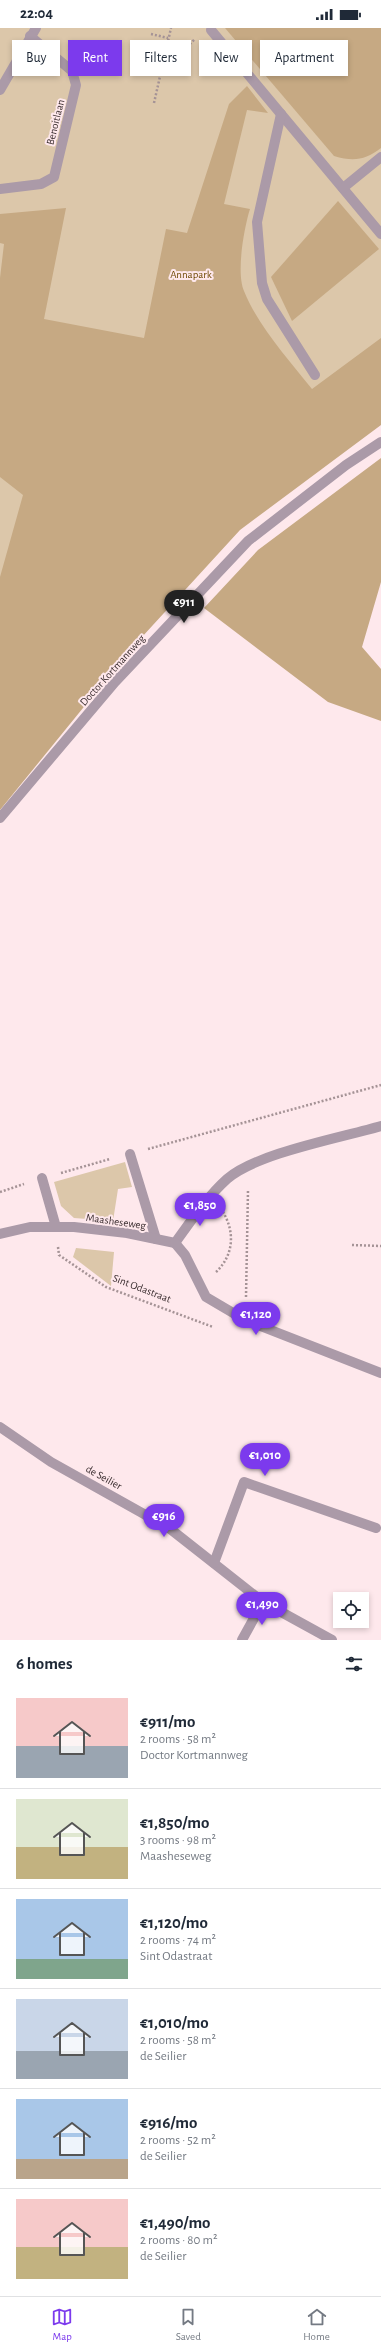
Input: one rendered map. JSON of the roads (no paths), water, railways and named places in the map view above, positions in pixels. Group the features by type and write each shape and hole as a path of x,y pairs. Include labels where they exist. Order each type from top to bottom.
{"street":[{"path":"208,30 281,114 381,234"},
{"name":"Benoitlaan","path":"0,90 33,32 72,71 76,85 54,177 41,184 0,189"},
{"path":"281,114 257,222 262,283 268,299 315,375"},
{"path":"343,188 381,157"},
{"name":"Doctor Kortmannweg","path":"0,818 115,682 248,541 346,465 381,442"},
{"path":"381,1126 255,1161 228,1179 209,1200 175,1243 185,1255 206,1297 245,1320 381,1373"},
{"path":"130,1154 156,1239"},
{"path":"42,1178 56,1227"},
{"name":"Maasheseweg","path":"0,1234 30,1226 56,1227 127,1233 175,1243"},
{"name":"de Seilier","path":"0,1427 51,1462 169,1528 263,1602 332,1640"},
{"path":"214,1563 244,1482 376,1528"},
{"path":"242,1640 263,1602"}],"park label":[{"name":"Annapark","path":"191,274"}]}
